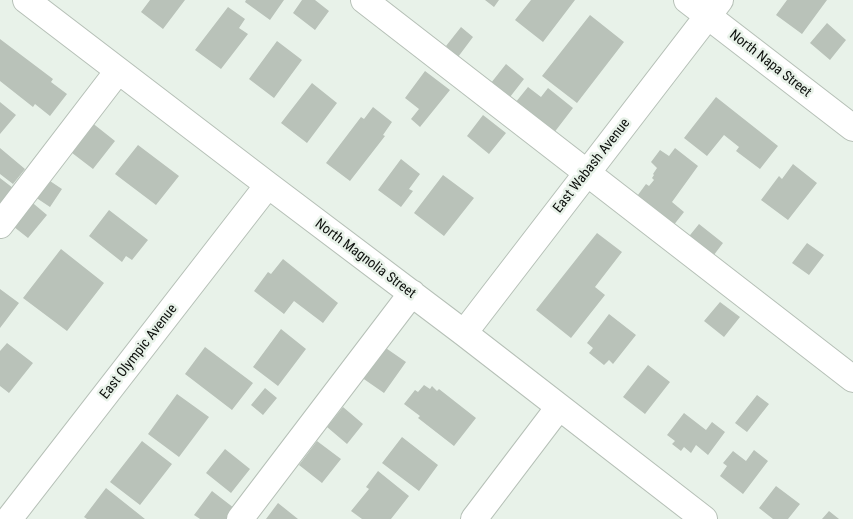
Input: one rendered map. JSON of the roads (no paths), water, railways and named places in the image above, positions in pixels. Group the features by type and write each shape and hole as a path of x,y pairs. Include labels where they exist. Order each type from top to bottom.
{"street":[{"name":"North Magnolia Street","path":"26,0 464,333 694,516"},
{"path":"364,0 853,379"},
{"name":"North Napa Street","path":"687,0 714,8 853,128"},
{"name":"East Wabash Avenue","path":"464,333 714,8"},
{"path":"0,225 118,71"},
{"name":"East Olympic Avenue","path":"10,519 268,185"},
{"path":"240,519 412,293"},
{"path":"474,519 559,408"}]}
